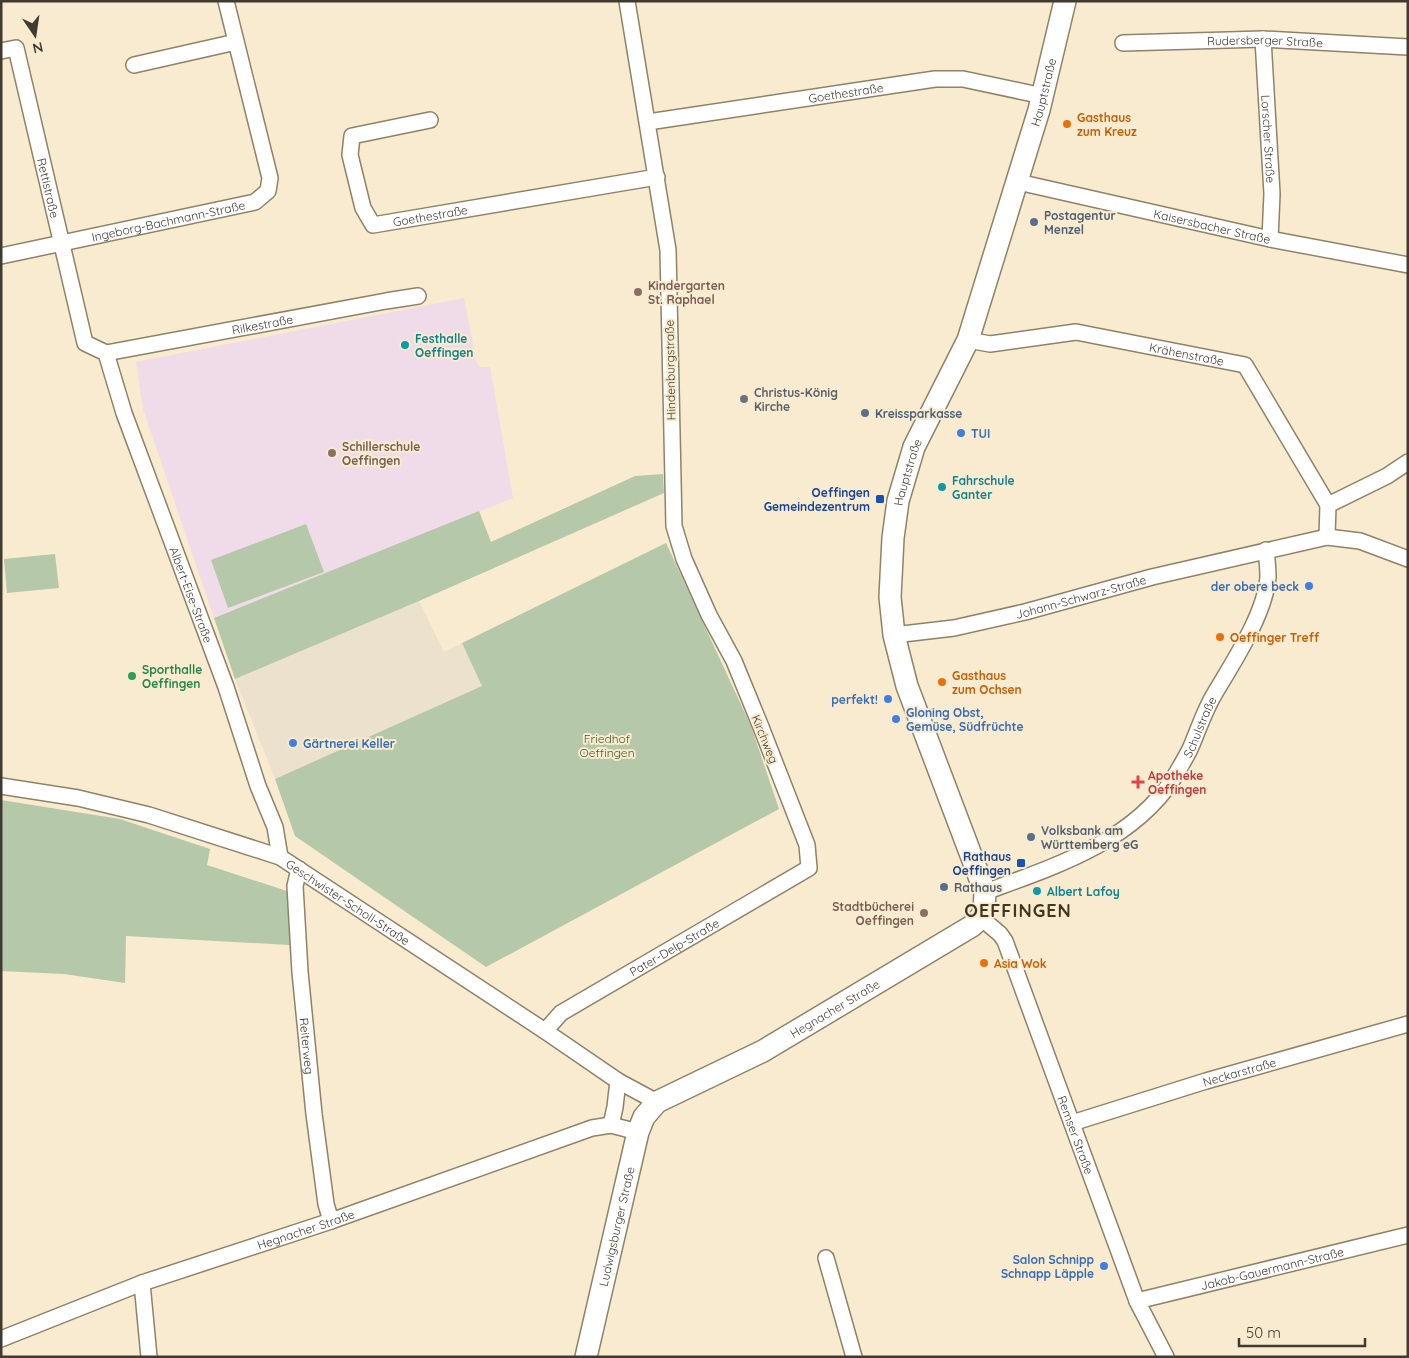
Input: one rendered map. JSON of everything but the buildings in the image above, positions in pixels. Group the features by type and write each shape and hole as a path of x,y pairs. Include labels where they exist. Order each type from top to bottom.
{"street":[{"name":"Ingeborg-Bachmann-Straße","path":"1,256 255,202 268,191 270,178 226,1"},
{"name":"Hindenburgstraße","path":"628,1 668,250 674,526 684,559 709,615"},
{"name":"Hauptstraße","path":"985,892 907,686 894,635 890,597 893,538 898,501 914,447 968,340 1018,182 1042,96 1065,1"},
{"name":"Rudersberger Straße","path":"1123,43 1263,39 1408,47"},
{"name":"Lorscher Straße","path":"1263,39 1272,194 1270,239"},
{"path":"134,65 236,42"},
{"name":"Rettistraße","path":"1,51 16,48 85,343 106,353"},
{"name":"Goethestraße","path":"648,122 936,79 962,79 1042,96"},
{"name":"Goethestraße","path":"430,120 352,136 350,155 363,208 373,224 657,177"},
{"name":"Kaisersbacher Straße","path":"1018,182 1270,239 1408,265"},
{"name":"Rilkestraße","path":"106,353 418,296"},
{"name":"Krähenstraße","path":"968,340 990,344 1076,332 1245,365 1328,505"},
{"name":"Albert-Eise-Straße","path":"106,353 124,413 226,687 258,786 275,828 280,857"},
{"path":"1327,537 1328,505 1387,476 1408,462"},
{"name":"Johann-Schwarz-Straße","path":"894,635 954,628 1025,612 1152,577 1327,537 1360,541 1408,559"},
{"name":"Schulstraße","path":"985,892 1044,871 1108,840 1136,819 1173,780 1189,750 1211,700 1258,615 1268,576 1266,550"},
{"name":"Kirchweg","path":"709,615 734,661 768,745 807,845 809,868"},
{"name":"Geschwister-Scholl-Straße","path":"1,786 78,798 149,815 280,857 545,1031 618,1082 657,1102"},
{"name":"Pater-Delp-Straße","path":"545,1031 561,1013 809,868"},
{"name":"Reiterweg","path":"299,870 295,886 300,972 314,1114 326,1204 331,1221"},
{"path":"981,918 985,892"},
{"name":"Hegnacher Straße","path":"657,1102 763,1051 972,926 981,918"},
{"name":"Remser Straße","path":"981,918 1005,940 1137,1302 1166,1357"},
{"name":"Neckarstraße","path":"1072,1123 1206,1081 1408,1024"},
{"path":"611,1125 618,1082"},
{"name":"Ludwigsburger Straße","path":"586,1357 638,1132 644,1116 657,1102"},
{"name":"Hegnacher Straße","path":"1,1339 142,1283 331,1221 592,1128 611,1125 638,1132"},
{"name":"Jakob-Gauermann-Straße","path":"1137,1302 1408,1235"},
{"path":"826,1258 854,1357"},
{"path":"142,1283 149,1357"}],"shaded area":[{"name":"Schillerschule Oeffingen","path":"464,298 476,360 479,367 490,367 513,498 214,618 143,409 136,362"},
{"path":"419,601 444,652 462,643 483,686 275,779 235,679"}],"green space":[{"path":"663,474 664,493 419,601 235,679 214,618 479,511 491,542 635,476"},
{"path":"306,524 324,572 228,608 211,560"},
{"name":"Friedhof Oeffingen","path":"666,543 751,726 779,809 486,967 295,836 275,779 482,686 462,643"},
{"path":"55,554 59,588 7,593 4,559"},
{"path":"1,800 120,819 210,849 207,865 287,891 290,945 126,936 125,983 64,974 1,971"}],"place":[{"name":"Gasthaus zum Kreuz","path":"1067,124"},
{"name":"Postagentur Menzel","path":"1034,222"},
{"name":"Kindergarten St. Raphael","path":"638,292"},
{"name":"Festhalle Oeffingen","path":"405,345"},
{"name":"Christus-König Kirche","path":"744,399"},
{"name":"Kreissparkasse","path":"865,413"},
{"name":"TUI","path":"961,433"},
{"name":"Schillerschule Oeffingen","path":"332,453"},
{"name":"Fahrschule Ganter","path":"942,487"},
{"name":"Oeffingen Gemeindezentrum","path":"880,499"},
{"name":"der obere beck","path":"1309,586"},
{"name":"Oeffinger Treff","path":"1220,637"},
{"name":"Sporthalle Oeffingen","path":"132,676"},
{"name":"Gasthaus zum Ochsen","path":"942,682"},
{"name":"perfekt!","path":"888,699"},
{"name":"Gloning Obst, Gemüse, Südfrüchte","path":"896,719"},
{"name":"Gärtnerei Keller","path":"293,743"},
{"name":"Apotheke Oeffingen","path":"1138,782"},
{"name":"Volksbank am Württemberg eG","path":"1031,837"},
{"name":"Rathaus Oeffingen","path":"1021,863"},
{"name":"Rathaus","path":"944,887"},
{"name":"Albert Lafoy","path":"1037,891"},
{"name":"Stadtbücherei Oeffingen","path":"924,913"},
{"name":"Asia Wok","path":"984,963"},
{"name":"Salon Schnipp Schnapp Läpple","path":"1104,1266"}],"district":[{"name":"OEFFINGEN","path":"1018,910"}]}
